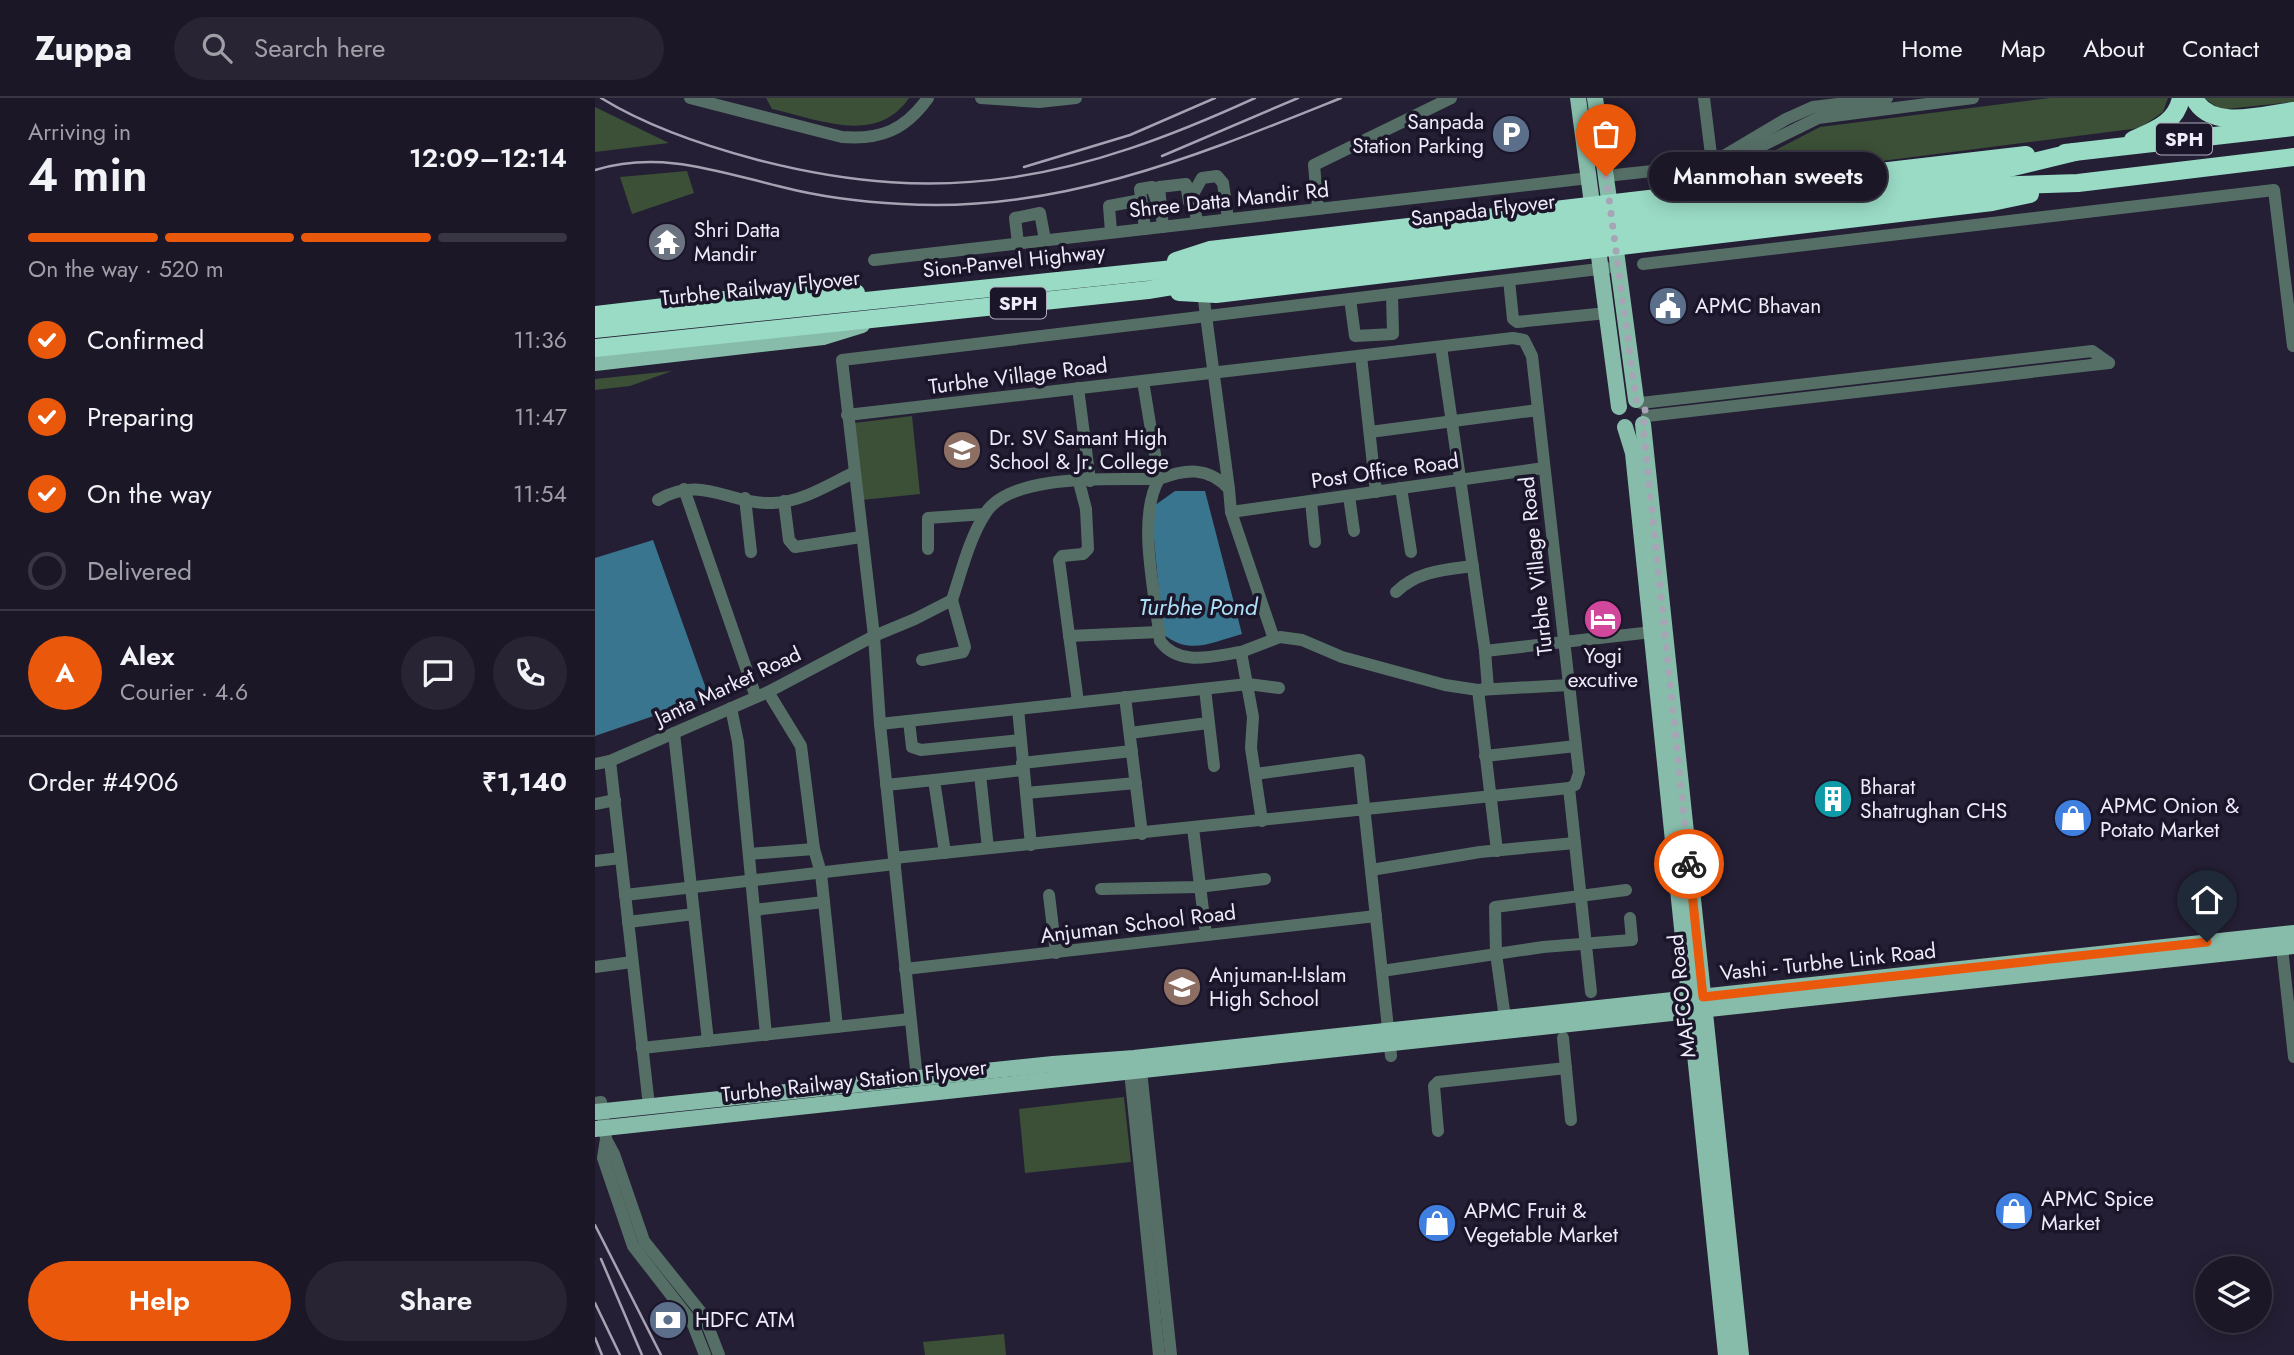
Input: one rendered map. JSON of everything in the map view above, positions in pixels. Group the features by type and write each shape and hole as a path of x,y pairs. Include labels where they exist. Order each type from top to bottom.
{"highway":[{"path":"2117,147 2165,124 2176,112 2181,98"},
{"path":"2194,98 2204,111 2225,118 2294,111"},
{"name":"SPH","path":"2075,152 2294,127"},
{"path":"1146,271 1210,250 1985,158 2075,152"},
{"name":"Sanpada Flyover","path":"1989,180 2075,152"},
{"name":"SPH","path":"2078,183 2294,157"},
{"path":"2266,161 2294,164"},
{"name":"Sanpada Flyover","path":"1146,271 1210,279 1989,180 2078,183"},
{"path":"1210,279 1607,247 1992,202 2078,183"},
{"path":"1678,195 1683,238"},
{"name":"Sion-Panvel Highway","path":"887,297 1146,271"},
{"name":"Sion-Panvel Highway","path":"889,316 1148,290 1210,279"},
{"name":"Turbhe Railway Flyover","path":"595,314 817,289 887,297"},
{"name":"Turbhe Railway Flyover","path":"595,329 887,297"},
{"path":"595,337 833,312 854,301"},
{"name":"Turbhe Railway Flyover","path":"595,348 889,316"}],"main road":[{"name":"MAFCO Road","path":"1578,98 1589,178 1601,204 1607,247 1618,267 1641,411 1657,625 1672,768 1697,1003 1741,1355"},
{"name":"MAFCO Road","path":"1595,98 1606,176 1601,204"},
{"name":"MAFCO Road","path":"1607,247 1601,269 1619,407"},
{"path":"595,363 823,337 889,316"},
{"path":"1626,401 1641,411 1634,429 1625,427 1617,416 1619,407 1626,401"},
{"name":"MAFCO Road","path":"1625,427 1633,453 1657,625"},
{"name":"Vashi - Turbhe Link Road","path":"1129,1064 1389,1043 1697,1003 2291,942"},
{"name":"MAFCO Road","path":"1697,1003 1726,1355"},
{"name":"Vashi - Turbhe Link Road","path":"1389,1043 1505,1018 1697,1003"},
{"path":"597,1105 648,1097 1052,1054 1129,1064"},
{"name":"Turbhe Railway Station Flyover","path":"597,1105 1053,1064 1129,1064"},
{"path":"603,1133 1057,1091 1129,1064"},
{"name":"Turbhe Railway Station Flyover","path":"603,1133 1055,1081 1129,1064"}],"street":[{"path":"690,98 842,136 861,138 880,137 898,130 916,115 928,98"},
{"path":"981,98 1039,102 1076,98"},
{"path":"1318,209 1314,165 1451,98"},
{"path":"1704,98 1712,163"},
{"path":"1712,163 1786,119 1813,107 1887,98"},
{"path":"1606,176 1737,161 1792,129 1818,118 1973,98"},
{"path":"1193,220 1194,191 1202,178 1217,176 1223,183 1228,219"},
{"name":"Shree Datta Mandir Rd","path":"874,260 1161,223 1228,219 1589,178"},
{"path":"1161,223 1161,186 1186,184 1193,220"},
{"path":"1144,225 1140,189 1152,187 1155,189 1161,223"},
{"path":"1643,264 2274,190 2293,346"},
{"path":"1111,229 1110,205 1141,200"},
{"path":"1018,243 1015,218 1040,214 1045,240"},
{"path":"916,1069 880,724 874,636 842,360 1618,267"},
{"path":"1210,279 1206,316 1231,512 1274,639"},
{"path":"1509,280 1513,319 1517,323 1607,313"},
{"path":"1350,299 1355,336 1393,334 1392,294"},
{"name":"Turbhe Village Road","path":"847,415 1513,338 1524,340 1532,356 1576,746 1578,779 1569,788 1591,992"},
{"path":"1441,346 1485,651 1488,689 1478,690"},
{"path":"2092,351 2109,363 1641,411 2092,351"},
{"path":"1361,356 1376,492"},
{"path":"1143,381 1159,479 1151,493 1147,525 1160,642 1166,650 1192,658 1241,652 1274,639 1303,640 1342,657 1445,685 1478,690 1569,685"},
{"path":"1078,388 1088,550 1083,554 1062,556 1059,560 1078,702"},
{"path":"1370,432 1538,411"},
{"name":"Post Office Road","path":"1231,512 1545,468"},
{"path":"922,660 963,652 965,647 952,600 985,514 997,500 1028,486 1159,479 1176,473 1203,471 1213,475 1229,489"},
{"path":"658,500 684,489 712,491 771,503 819,490 853,473"},
{"path":"1401,488 1411,552"},
{"path":"684,489 756,697"},
{"path":"1349,496 1354,531"},
{"path":"745,498 751,552"},
{"path":"785,501 789,540 795,547 861,537"},
{"path":"1311,501 1315,542"},
{"path":"928,549 928,518 985,514"},
{"path":"1396,592 1409,579 1473,566"},
{"name":"Janta Market Road","path":"595,764 610,761 768,692 874,636 915,620 952,600"},
{"path":"1485,651 1564,642 1657,625"},
{"path":"1069,636 1159,632"},
{"path":"1241,652 1253,717 1251,748 1262,821"},
{"path":"880,724 1248,684 1279,688"},
{"path":"1205,689 1214,766"},
{"path":"1478,690 1497,851"},
{"path":"768,692 801,746 814,849 821,873 837,1027"},
{"path":"1125,697 1142,834"},
{"path":"731,708 738,742 766,1034"},
{"path":"1018,709 1031,845"},
{"path":"909,721 912,747 921,750 1020,740"},
{"path":"1130,733 1208,723"},
{"path":"674,733 708,1041"},
{"path":"1485,756 1576,746"},
{"path":"886,785 980,775 1023,766 1132,751"},
{"path":"1255,774 1359,760 1389,1043"},
{"path":"610,761 648,1097"},
{"path":"980,775 988,848"},
{"path":"934,780 945,853"},
{"path":"1025,793 1136,783"},
{"path":"625,895 821,873 988,848 1569,788"},
{"path":"595,804 615,800"},
{"path":"1193,828 1198,887 1206,935"},
{"path":"1371,870 1497,851 1575,843"},
{"path":"749,854 814,849"},
{"path":"595,861 621,858"},
{"path":"1101,889 1198,887 1265,879"},
{"path":"1505,1018 1496,954 1495,907 1626,890"},
{"path":"1049,895 1056,953"},
{"path":"754,910 824,902"},
{"path":"628,922 694,914"},
{"name":"Anjuman School Road","path":"905,970 1376,916"},
{"path":"1382,971 1496,954 1632,940 1630,918"},
{"path":"2291,942 2294,1057"},
{"path":"595,967 632,962"},
{"path":"642,1048 910,1019"},
{"path":"1563,1038 1571,1121"},
{"path":"1129,1064 1159,1355"},
{"path":"1129,1064 1171,1355"},
{"path":"1438,1130 1433,1097 1434,1086 1438,1082 1566,1068"},
{"path":"597,1105 603,1133 603,1158 633,1247 692,1322 705,1355"},
{"path":"603,1133 614,1154 644,1241 704,1316 719,1355"}],"green space":[{"path":"766,98 909,98 896,113 880,121 845,125 772,109"},
{"path":"2049,98 2168,98 2163,112 2140,128 1749,178 1747,165 1820,127"},
{"path":"2204,98 2294,98 2294,102 2226,109 2217,107"},
{"path":"595,107 669,143 595,152"},
{"path":"687,171 694,193 632,214 620,177"},
{"path":"672,371 630,386 595,390 595,379"},
{"path":"912,416 920,494 862,500 854,423"},
{"path":"1124,1097 1131,1162 1025,1173 1019,1109"},
{"path":"1004,1334 1006,1355 925,1355 923,1342"}],"water":[{"name":"Turbhe Pond","path":"1175,491 1205,491 1242,634 1192,646 1173,641 1163,634 1151,508"},
{"path":"653,540 709,697 595,736 595,558"}],"railway":[{"path":"601,98 677,135 758,160 827,175 891,182 953,183 1012,177 1071,166 1191,126 1255,98"},
{"path":"1024,167 1130,135 1215,98"},
{"path":"1162,156 1298,98"},
{"path":"595,170 643,162 690,165 812,194 887,203 960,205 1016,200 1127,176 1234,140 1341,98"},
{"path":"595,1225 661,1355"},
{"path":"601,1259 642,1355"},
{"path":"595,1303 620,1355"},
{"path":"595,1338 602,1355"}],"way so far":[{"path":"1606,176 1636,400 1644,407 1647,416 1643,425 1689,864"}],"place":[{"name":"Sanpada Station Parking","path":"1511,134"},
{"name":"Manmohan sweets","path":"1606,176"},
{"name":"Shri Datta Mandir","path":"667,242"},
{"name":"APMC Bhavan","path":"1668,306"},
{"name":"Dr. SV Samant High School & Jr. College","path":"962,450"},
{"name":"Yogi excutive","path":"1603,619"},
{"name":"Bharat Shatrughan CHS","path":"1833,799"},
{"name":"APMC Onion & Potato Market","path":"2073,818"},
{"name":"Anjuman-I-Islam High School","path":"1182,987"},
{"name":"APMC Spice Market","path":"2014,1211"},
{"name":"APMC Fruit & Vegetable Market","path":"1437,1223"},
{"name":"HDFC ATM","path":"668,1320"}],"route":[{"path":"1689,864 1703,997 2207,942"}]}
